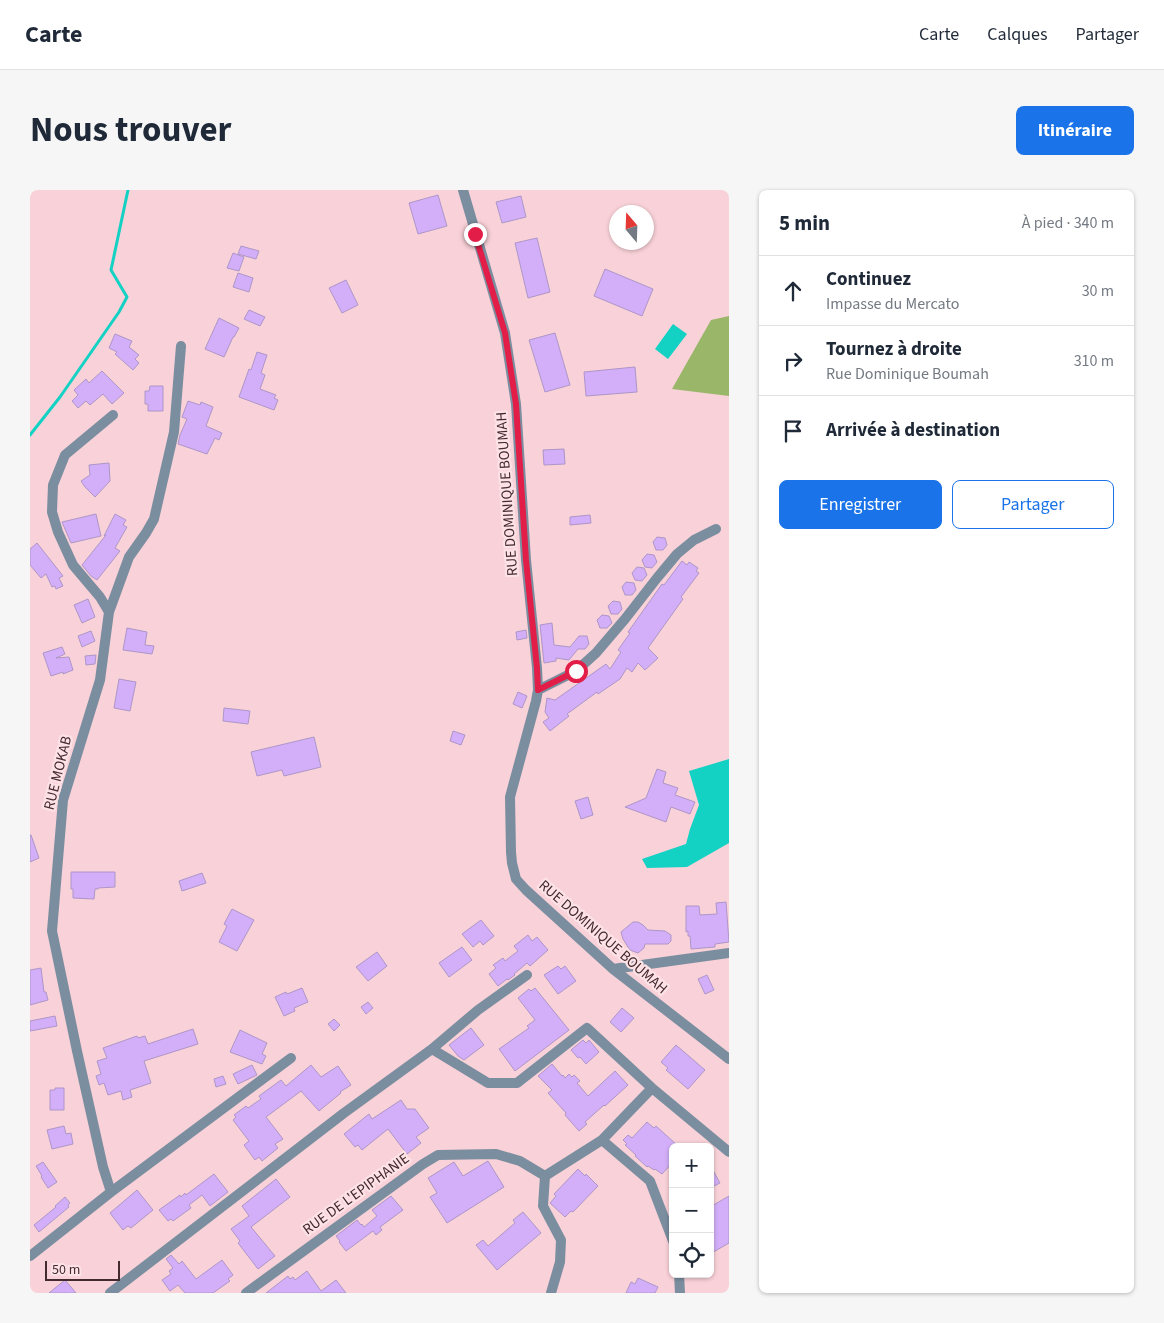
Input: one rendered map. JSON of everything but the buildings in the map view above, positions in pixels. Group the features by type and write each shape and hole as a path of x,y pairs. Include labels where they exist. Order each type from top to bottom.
{"street":[{"name":"RUE DOMINIQUE BOUMAH","path":"463,190 505,333 509,358 516,404 526,560 537,668 538,690 510,797 511,852 516,879 613,969 729,1059"},
{"name":"RUE MOKAB","path":"111,1192 77,1051 52,931 63,800 100,680 110,612 129,557 154,519 174,432 181,346"},
{"path":"110,612 100,597 72,566 52,512 53,484 65,455 113,415"},
{"path":"538,690 576,671 596,653 625,620 677,554 694,540 716,529"},
{"path":"613,969 729,953"},
{"path":"110,1293 344,1113 432,1049 478,1010 527,975"},
{"path":"432,1049 488,1084 517,1083 587,1028 652,1088 729,1152"},
{"path":"30,1256 111,1192 291,1058"},
{"path":"551,1293 560,1262 561,1240 543,1206 545,1176 602,1140 652,1088"},
{"path":"602,1140 650,1181 670,1233"},
{"name":"RUE DE L'EPIPHANIE","path":"246,1293 438,1155 496,1154 520,1161 545,1176"},
{"path":"679,1278 680,1293"}],"green space":[{"path":"729,316 729,396 672,389 711,320"}],"water":[{"path":"673,324 687,334 668,359 655,349"},
{"path":"729,759 729,843 687,867 647,868 642,859 686,844 699,805 689,771"}],"waterway":[{"path":"30,435 60,397 119,312 127,297 111,270 128,190"}],"route":[{"path":"475,234 505,333 516,404 526,560 538,690 576,671"}]}
